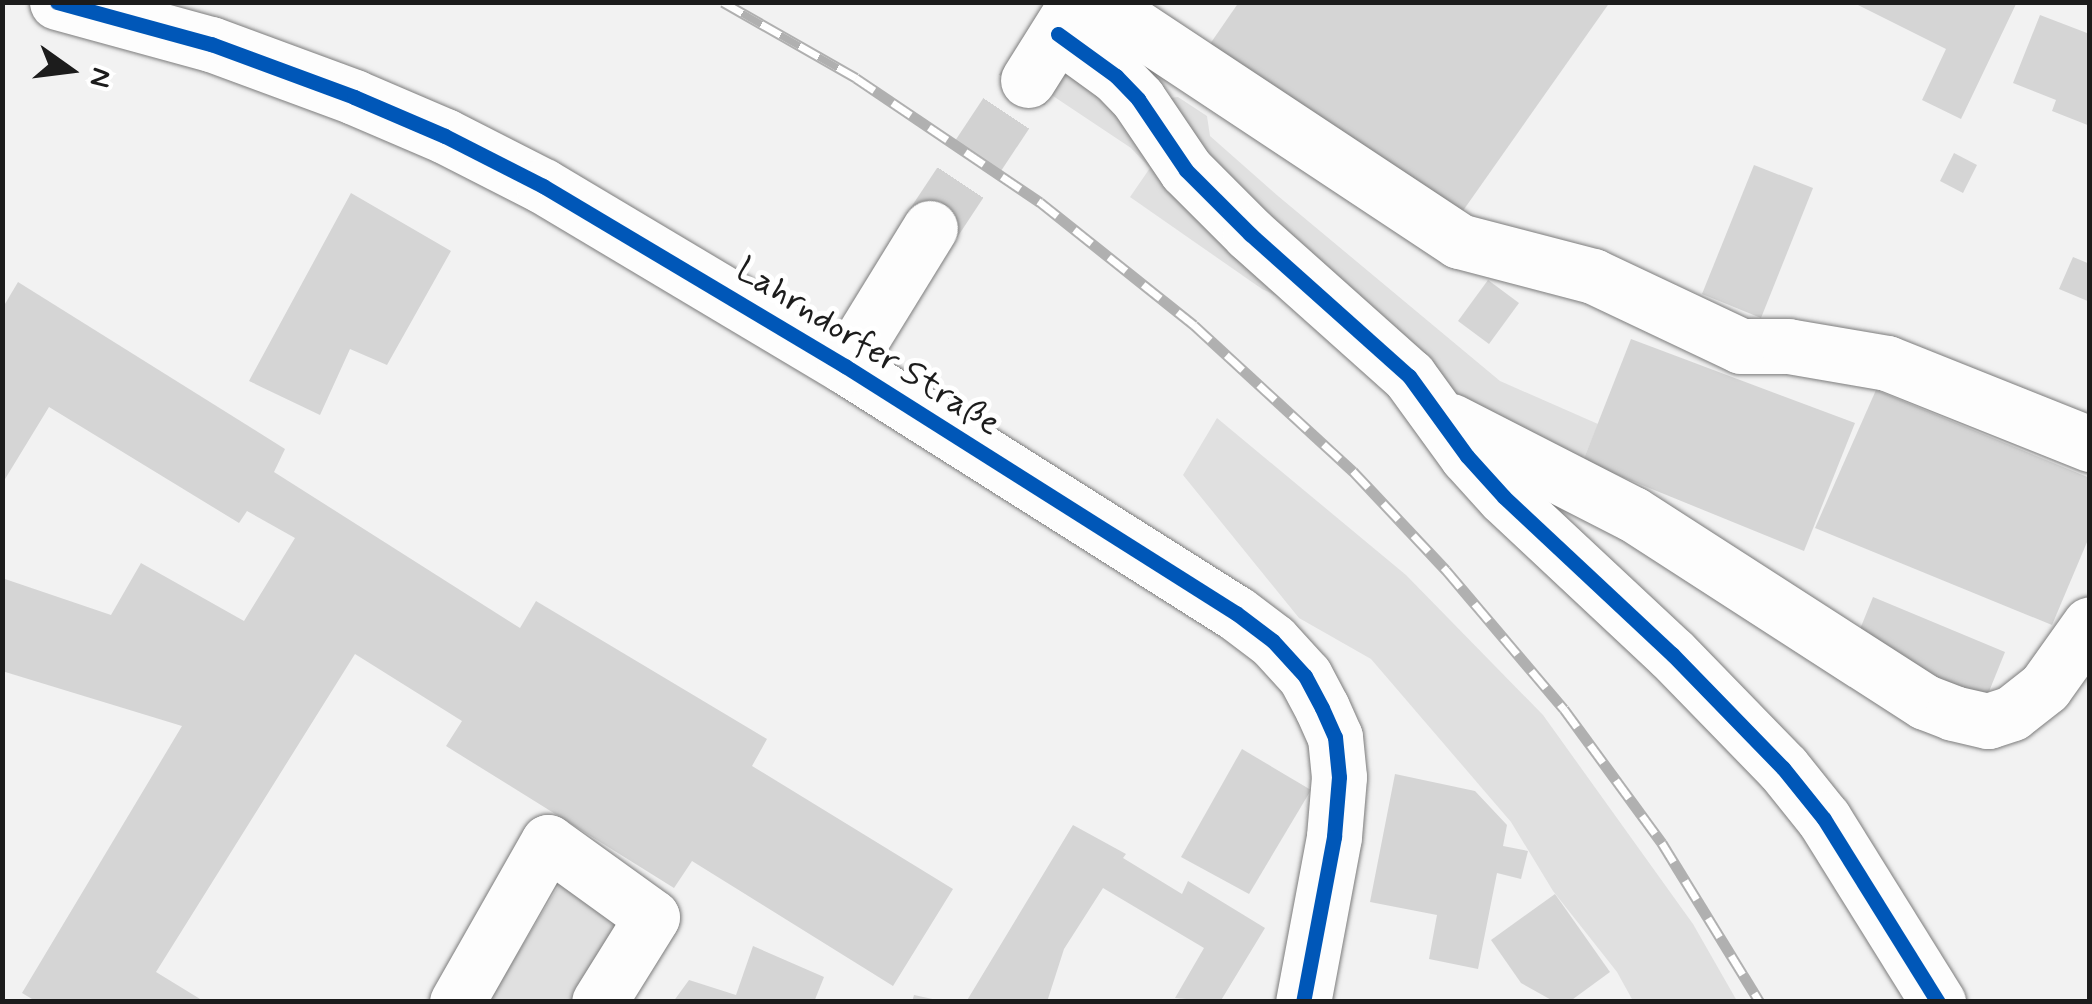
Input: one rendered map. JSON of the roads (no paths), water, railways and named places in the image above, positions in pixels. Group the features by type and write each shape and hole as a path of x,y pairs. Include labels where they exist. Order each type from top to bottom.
{"street":[{"name":"Lahrndorfer Straße","path":"57,2 211,44 445,136 543,186 846,366 1236,613 1272,641 1305,676 1335,737 1339,777 1334,837 1304,1002"},
{"path":"1028,80 1078,13"},
{"path":"1078,13 1116,76 1138,99 1186,170 1250,234 1410,376 1467,456 1504,497 1672,654 1783,768 1824,818 1938,1002"},
{"path":"1078,13 1459,241 1593,276 1741,346 1788,346 1888,363 2090,444"},
{"path":"846,366 930,228"},
{"path":"1434,405 1458,425 1633,514 1925,702 1953,713 1988,721 2012,713 2045,688 2090,624"},
{"path":"457,1002 548,842 652,917 599,1002"}],"tunnel":[{"path":"930,228 1028,80"}],"railway":[{"path":"723,2 856,78 1040,202 1194,325 1353,471 1446,570 1564,709 1662,843 1760,1002"}]}
